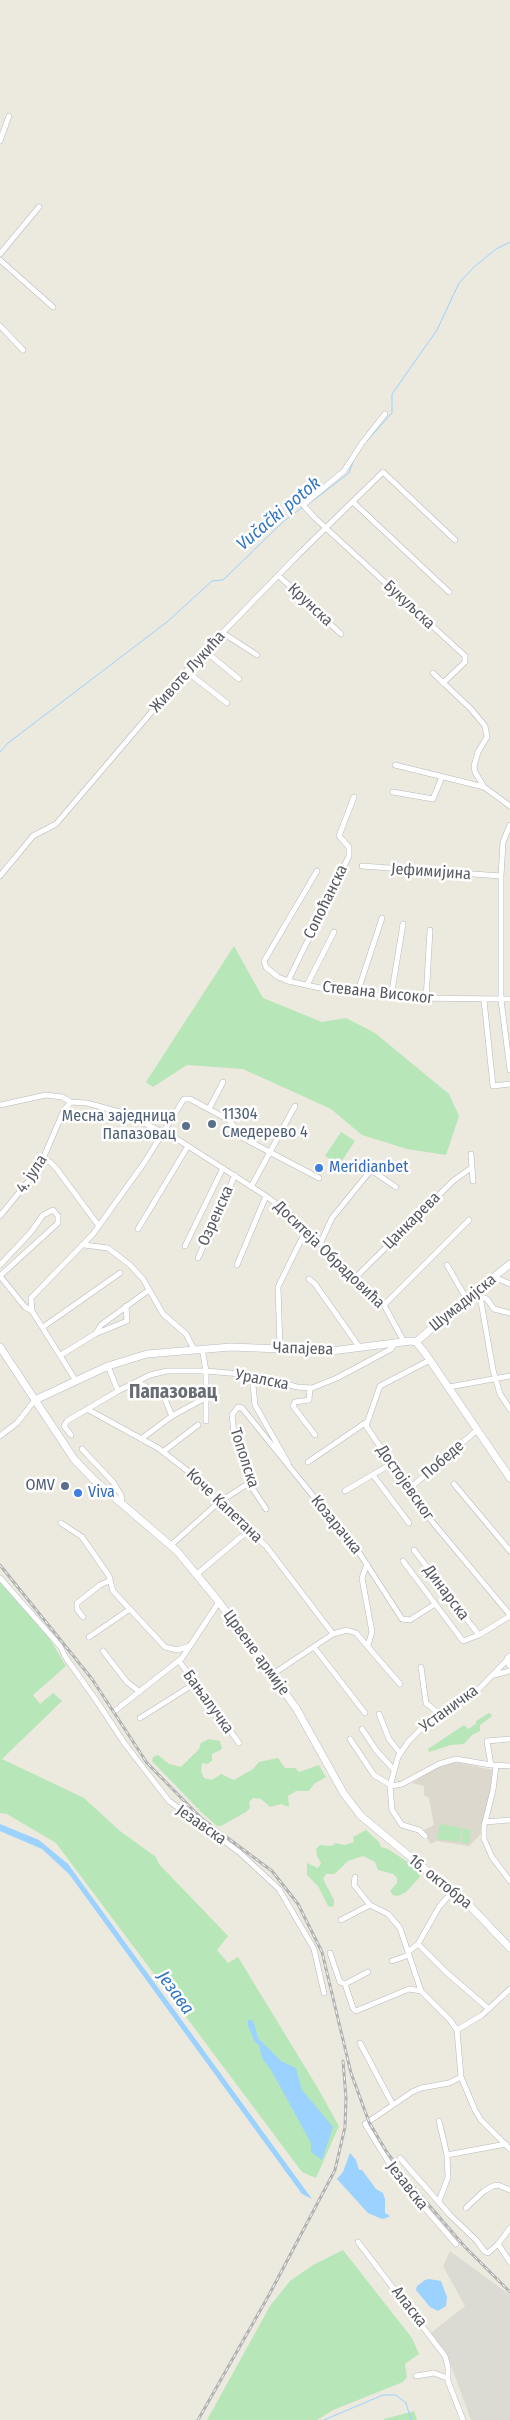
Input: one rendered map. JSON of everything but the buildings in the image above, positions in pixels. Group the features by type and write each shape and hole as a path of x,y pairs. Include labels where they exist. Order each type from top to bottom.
{"main road":[{"name":"Шумадијска","path":"416,1342 466,1298 478,1293 510,1264"},
{"name":"Чапајева","path":"35,1400 108,1366 147,1354 202,1348 280,1348 331,1351 400,1341"},
{"path":"400,1341 416,1342 510,1478"},
{"name":"Црвене армије","path":"0,1347 74,1459 93,1479 171,1545 219,1602 272,1674 300,1716 344,1794 366,1821"},
{"name":"16. октобра","path":"366,1821 453,1891 510,1948"}],"street":[{"path":"0,141 9,116"},
{"path":"0,254 39,207"},
{"path":"0,260 53,307"},
{"path":"0,326 23,350"},
{"name":"Букуљска","path":"385,414 362,443 344,471 305,507 465,656 465,662 443,682"},
{"name":"Животе Лукића","path":"0,876 33,836 56,824 186,670 383,472 454,540"},
{"path":"353,502 449,592"},
{"name":"Крунска","path":"279,576 341,634"},
{"path":"223,632 257,655"},
{"path":"205,651 239,679"},
{"path":"186,670 227,704"},
{"path":"433,672 480,719 487,731 487,737 478,752 474,766 475,772 484,787"},
{"path":"395,765 484,787 510,806"},
{"path":"393,792 433,799 442,777"},
{"name":"Сопоћанска","path":"288,981 349,856 349,847 339,836 354,797"},
{"path":"510,825 503,842 501,876 501,1000 510,1070"},
{"name":"Јефимијина","path":"362,866 501,876"},
{"name":"Стевана Високог","path":"317,871 264,961 266,967 288,981 357,994 426,1000 510,999"},
{"path":"357,994 382,918"},
{"path":"392,997 403,924"},
{"path":"426,1000 430,930"},
{"path":"307,985 334,932"},
{"path":"484,1000 493,1086 510,1084"},
{"path":"210,1109 223,1082"},
{"name":"Доситеја Обрадовића","path":"0,1105 46,1095 62,1097 71,1102 82,1102 117,1111 163,1132 188,1146 235,1175 286,1211 384,1305 400,1341"},
{"path":"76,1381 32,1310 31,1298 84,1245 99,1226 144,1162 184,1099 210,1109 234,1124 243,1138 319,1178"},
{"name":"4. јула","path":"0,1216 35,1174 43,1160 64,1110 71,1102"},
{"path":"252,1187 295,1106"},
{"path":"138,1229 188,1146"},
{"path":"471,1154 473,1181"},
{"path":"43,1160 50,1162 56,1168 99,1226"},
{"path":"185,1246 223,1168"},
{"name":"Цанкарева","path":"356,1277 453,1181 471,1168"},
{"path":"320,1244 331,1220 371,1170 396,1187"},
{"name":"Озренска","path":"198,1258 235,1175"},
{"path":"237,1265 266,1196"},
{"path":"0,1265 31,1232 43,1215 53,1210 58,1216 58,1223 0,1276 22,1303 32,1310"},
{"path":"384,1305 469,1220"},
{"path":"280,1348 278,1287 306,1230"},
{"path":"84,1245 111,1250 135,1270 164,1314 186,1334 194,1349"},
{"path":"447,1265 466,1298"},
{"path":"43,1327 120,1273"},
{"path":"494,1277 510,1284"},
{"path":"309,1279 315,1284 360,1348"},
{"path":"95,1334 101,1325 149,1290"},
{"path":"478,1293 487,1299 494,1309 510,1312"},
{"path":"478,1293 500,1394 510,1409"},
{"path":"22,1303 30,1302"},
{"path":"61,1354 95,1334 127,1321 126,1306"},
{"name":"Уралска","path":"71,1435 64,1426 65,1423 118,1391 161,1371 206,1371 252,1375 310,1388 323,1385 354,1370 391,1349 400,1341"},
{"path":"202,1348 206,1371 206,1421"},
{"path":"308,1462 366,1424 380,1386 430,1360"},
{"path":"108,1366 118,1391"},
{"path":"252,1375 255,1405 290,1470"},
{"path":"449,1388 510,1376"},
{"path":"138,1382 164,1397 172,1416"},
{"path":"310,1388 308,1401 296,1401 293,1404 314,1435"},
{"path":"141,1439 172,1416 205,1398"},
{"path":"0,1436 17,1423 35,1400"},
{"name":"Козарачка","path":"240,1407 367,1564 404,1620 410,1620 435,1604"},
{"name":"Тополска","path":"240,1407 232,1415 233,1428 249,1483 266,1509"},
{"name":"Коче Капетана","path":"87,1409 164,1452 193,1474 218,1503 273,1554 333,1634"},
{"path":"164,1452 198,1424"},
{"name":"Достојевског","path":"366,1424 408,1490 510,1616"},
{"name":"Победе","path":"408,1490 477,1430"},
{"name":"Црвене армије","path":"82,1449 113,1482 121,1495 122,1503"},
{"path":"345,1490 391,1464"},
{"path":"373,1475 409,1523"},
{"path":"171,1545 218,1503 249,1483"},
{"path":"454,1484 510,1552"},
{"path":"61,1523 82,1537 108,1576 113,1591 165,1647 177,1650 190,1646"},
{"path":"197,1574 248,1531"},
{"name":"Динарска","path":"414,1550 479,1635"},
{"path":"403,1561 463,1641 479,1635 510,1616"},
{"path":"367,1564 362,1578 372,1634 368,1645"},
{"name":"Језавска","path":"0,1578 52,1635 125,1744 169,1801 239,1852 279,1889 314,1949 324,1993"},
{"path":"83,1617 77,1609 77,1603 100,1585 109,1581"},
{"path":"116,1710 179,1661 219,1602"},
{"path":"89,1637 130,1608"},
{"path":"272,1674 333,1634 342,1630 352,1630 368,1645 400,1684"},
{"path":"314,1647 365,1713"},
{"path":"103,1651 127,1682 140,1692"},
{"name":"Устаничка","path":"425,1836 419,1830 403,1826 392,1810 390,1786 400,1753 424,1726 471,1697 509,1660"},
{"name":"Бањалучка","path":"179,1661 238,1743"},
{"path":"421,1667 426,1703 442,1716"},
{"path":"494,1674 510,1671"},
{"path":"140,1718 194,1684"},
{"path":"379,1714 389,1739 400,1753"},
{"path":"362,1729 376,1750 394,1770"},
{"path":"510,1739 487,1741 493,1766 493,1790 485,1822 485,1844 510,1881"},
{"path":"350,1740 374,1775 390,1786 402,1784 439,1764 451,1760 462,1760 493,1766 510,1766"},
{"path":"485,1822 510,1820"},
{"path":"355,1877 354,1885 370,1905 381,1910 394,1921 403,1935 421,1991 450,2020 457,2030 461,2076 478,2115 510,2149"},
{"path":"392,1961 409,1954 418,1944 439,1907 453,1891"},
{"path":"341,1920 370,1905"},
{"path":"418,1944 447,1973 489,2009"},
{"path":"330,1953 340,1982 344,1984 353,2008 356,2011 409,1989 421,1991"},
{"path":"344,1984 368,1972"},
{"path":"457,2030 489,2009 510,1989"},
{"path":"360,2043 393,2105 416,2090 441,2085 461,2076"},
{"name":"Језавска","path":"393,2105 365,2124 397,2176 456,2244"},
{"path":"439,2121 447,2155 448,2177 439,2201"},
{"path":"447,2155 506,2144"},
{"name":"Језавска","path":"400,2158 487,2253 498,2244"},
{"path":"466,2208 484,2191 493,2186 510,2190"},
{"path":"510,2228 498,2244 510,2262"},
{"name":"Аласка","path":"358,2242 445,2356 448,2378 463,2420"},
{"path":"416,2376 434,2373 448,2378"}],"shaded area":[{"path":"452,1763 493,1770 491,1790 480,1835 469,1846 437,1841 430,1844 424,1830 434,1825 429,1798 424,1795 424,1786 412,1783 436,1768"},
{"path":"450,2251 510,2295 510,2420 471,2420 449,2360 431,2333 465,2306 443,2266"}],"green space":[{"path":"234,946 263,998 322,1022 346,1018 375,1033 449,1094 459,1116 446,1155 407,1149 362,1135 331,1109 243,1069 187,1065 153,1087 146,1082"},
{"path":"341,1132 355,1141 339,1165 325,1156"},
{"path":"0,1581 49,1638 66,1666 33,1695 40,1704 53,1693 62,1701 2,1759 84,1798 120,1831 156,1857 159,1864 228,1936 217,1950 228,1963 238,1957 339,2126 316,2178 302,2172 56,1843 7,1814 0,1813"},
{"path":"489,1713 492,1715 491,1717 480,1725 480,1731 472,1735 464,1744 451,1745 429,1752 428,1749 464,1725 468,1729 476,1724 476,1721"},
{"path":"209,1739 220,1741 222,1749 212,1754 212,1761 207,1764 202,1763 201,1771 204,1778 212,1780 221,1774 234,1780 253,1769 259,1762 278,1758 285,1768 295,1768 299,1772 319,1765 326,1777 314,1784 309,1791 296,1791 288,1796 289,1807 281,1804 270,1807 261,1799 253,1798 249,1802 250,1808 246,1812 221,1826 217,1826 152,1761 153,1757 158,1755 169,1764 181,1767 199,1749 201,1743"},
{"path":"440,1824 462,1828 459,1842 437,1839"},
{"path":"463,1828 471,1830 469,1844 461,1842"},
{"path":"366,1830 379,1842 381,1847 388,1849 418,1869 420,1877 406,1892 398,1896 393,1895 390,1891 397,1883 397,1878 393,1874 378,1870 375,1862 363,1856 348,1861 334,1874 326,1874 323,1879 334,1900 332,1907 328,1906 318,1886 307,1875 307,1863 318,1868 321,1863 316,1849 320,1845 332,1846 335,1843 345,1845 354,1842 353,1837"},
{"path":"343,2250 412,2338 419,2354 405,2364 407,2377 403,2382 333,2410 317,2420 207,2420 270,2306 290,2281 313,2265"},
{"path":"414,2411 417,2420 384,2420 384,2419"}],"water":[{"path":"0,1824 39,1840 68,1864 312,2199 302,2194 69,1874 42,1849 0,1831"},
{"path":"248,2020 252,2020 258,2038 281,2061 296,2068 302,2090 333,2127 322,2160 311,2152 311,2143 271,2070 262,2058 259,2045 255,2042 248,2026"},
{"path":"350,2153 356,2160 359,2170 362,2170 376,2189 383,2193 385,2213 390,2216 382,2219 368,2213 337,2179 343,2172"},
{"path":"429,2279 441,2281 447,2297 446,2306 438,2311 430,2307 416,2290 417,2286"}],"waterway":[{"name":"Vučački potok","path":"366,442 392,413 392,394 437,330 459,283 474,267 496,249 510,242"},
{"name":"Vučački potok","path":"306,506 349,473 353,462"},
{"name":"Vučački potok","path":"0,752 8,743 167,622 212,581 223,580 285,520 302,508"},
{"path":"324,2420 383,2395 396,2395 406,2403 411,2420"}],"railway":[{"path":"0,1565 92,1679 147,1763 201,1818 272,1871 298,1904 322,1952 351,2073 369,2122 386,2151 409,2182 465,2247 510,2292"},
{"path":"198,2420 269,2295 335,2170 345,2127 346,2098 343,2061"}],"place":[{"name":"11304 Смедерево 4","path":"212,1124"},
{"name":"Месна заједница Папазовац","path":"186,1126"},
{"name":"Meridianbet","path":"319,1168"},
{"name":"OMV","path":"65,1486"},
{"name":"Viva","path":"78,1493"}],"district":[{"name":"Папазовац","path":"173,1393"}],"water label":[{"name":"Језава","path":"175,1993"}]}
